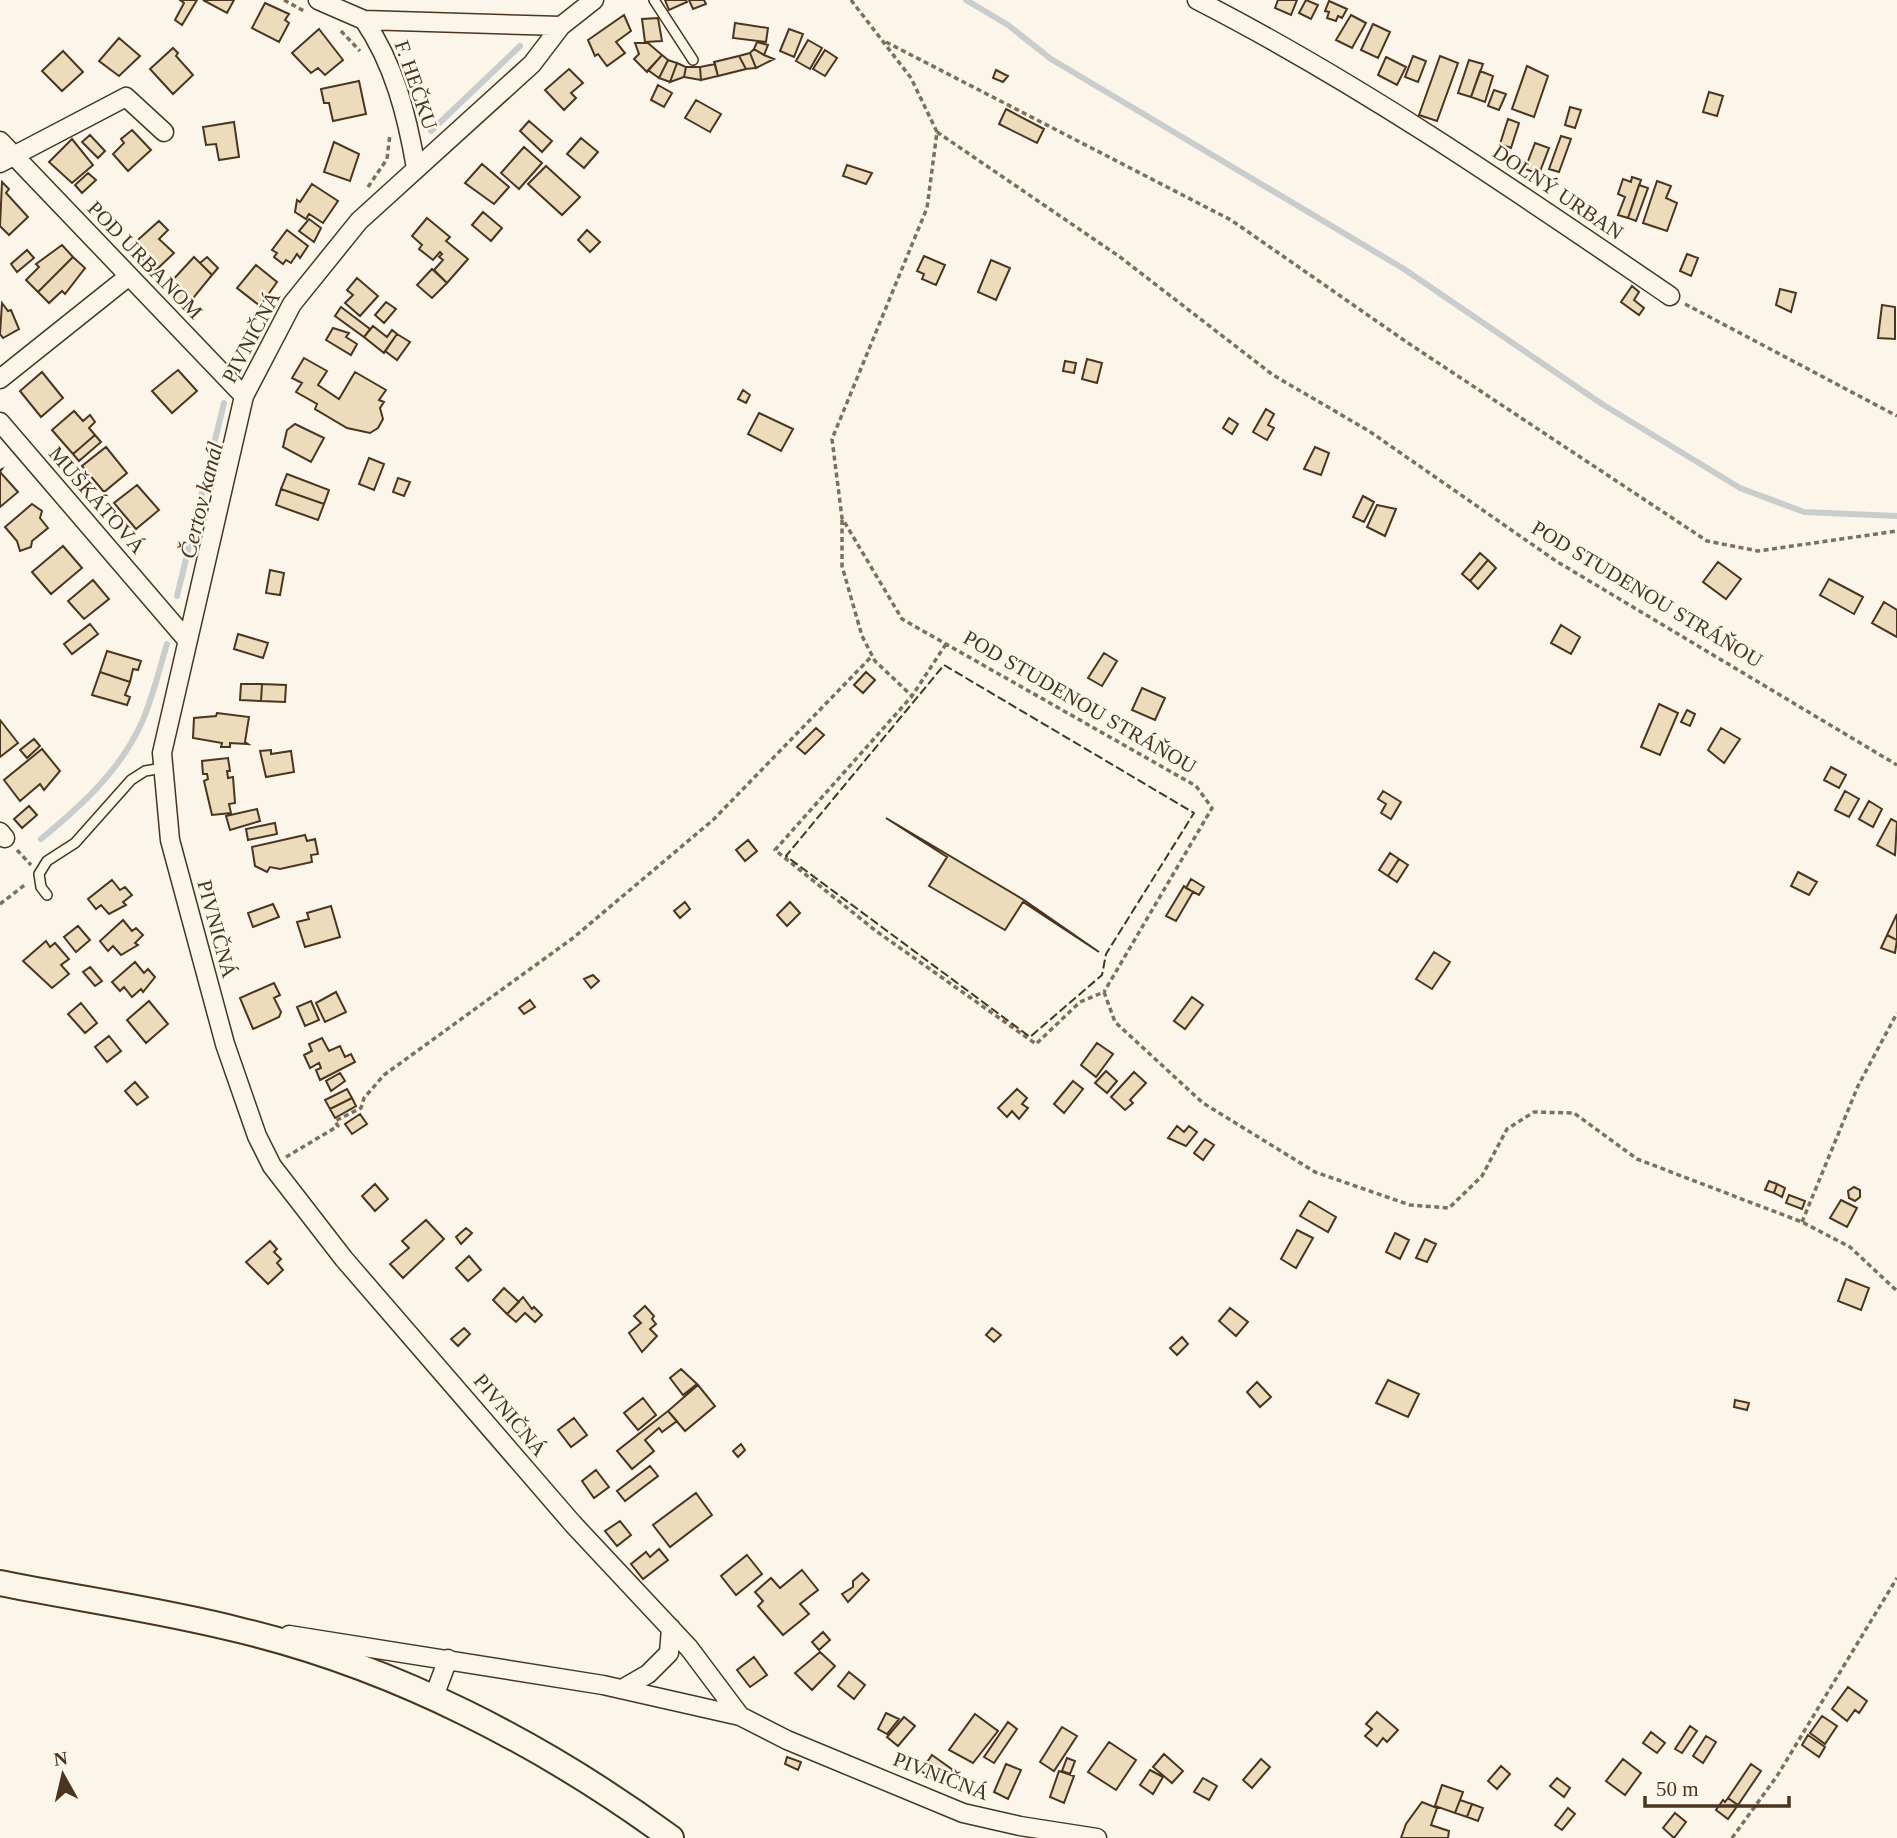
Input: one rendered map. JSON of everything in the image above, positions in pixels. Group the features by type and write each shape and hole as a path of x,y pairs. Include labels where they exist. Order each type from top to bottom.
{"street":[{"path":"561,26 594,0"},
{"name":"DOLNÝ URBAN","path":"1197,0 1282,43 1400,115 1670,296"},
{"name":"F. HEČKU","path":"312,6 364,20 561,26"},
{"name":"F. HEČKU","path":"364,20 392,72 407,118 416,168"},
{"name":"PIVNIČNÁ","path":"561,26 532,64 359,220 292,304 244,396 162,753 170,839 225,1044 257,1136 272,1166 344,1259 573,1524 671,1628 740,1716 787,1740 963,1813 1020,1826 1097,1838"},
{"path":"7,159 126,97 164,132"},
{"name":"POD URBANOM","path":"0,141 7,159 129,276 244,396"},
{"path":"0,379 129,276"},
{"name":"MUŠKÁTOVÁ","path":"0,422 187,640"},
{"path":"0,1583 240,1630 448,1659 622,1689 740,1716"},
{"path":"622,1689 648,1674 669,1653 671,1628"},
{"path":"240,1630 362,1669 433,1699 569,1769 671,1838"},
{"path":"433,1699 448,1659"}],"lane":[{"path":"654,0 694,60"},
{"path":"47,895 39,874 47,861 75,844 131,780 145,771 163,768"}],"path":[{"path":"284,0 312,6"},
{"name":"POD STUDENOU STRÁŇOU","path":"851,0 911,78 937,132 1119,257 1273,375 1369,431 1556,561 1897,765"},
{"path":"339,29 363,54"},
{"path":"884,40 924,64 1038,118 1231,220 1408,343 1707,541 1758,551 1897,531"},
{"path":"366,191 387,159 392,122"},
{"name":"POD STUDENOU STRÁŇOU","path":"937,132 927,208 832,439 842,518 901,619 1196,786 1212,808 1104,992"},
{"path":"1670,296 1897,416"},
{"path":"842,518 842,566 862,636 872,656 912,696"},
{"path":"946,644 912,696 775,850 876,931 1036,1044 1080,1002 1104,992 1115,1022 1203,1103 1315,1172 1410,1205 1449,1208 1482,1176 1507,1129 1534,1112 1574,1113 1636,1159 1802,1222 1850,1247 1897,1291"},
{"path":"272,1166 338,1126 335,1121 361,1108 363,1098 384,1075 573,938 713,820 872,656"},
{"path":"0,904 39,874 2,835"},
{"path":"1802,1222 1858,1086 1897,1013"},
{"path":"1732,1838 1777,1776 1897,1578"}],"building":[{"path":"180,0 197,0 182,25 175,20 184,3"},
{"path":"203,0 234,0 227,13"},
{"path":"665,0 686,0 687,2 669,10"},
{"path":"689,0 704,0 706,4 693,9"},
{"path":"1278,0 1297,0 1291,15 1275,8"},
{"path":"1306,0 1318,5 1311,19 1299,13"},
{"path":"1329,1 1347,9 1342,18 1338,16 1336,21 1327,18 1329,12 1325,11"},
{"path":"265,3 289,14 285,20 289,23 279,42 252,28"},
{"path":"624,15 631,31 616,42 625,53 607,66 598,54 595,56 588,40"},
{"path":"1351,15 1366,23 1352,48 1336,40"},
{"path":"658,18 662,41 645,42 642,19"},
{"path":"735,23 768,28 766,42 733,38"},
{"path":"1373,24 1390,32 1378,58 1361,50"},
{"path":"319,29 343,60 325,75 318,68 311,73 292,53"},
{"path":"789,29 803,34 794,57 780,51"},
{"path":"119,38 140,56 119,76 99,61"},
{"path":"808,40 822,48 810,69 796,61"},
{"path":"757,42 768,45 764,55 754,49"},
{"path":"635,43 648,43 662,55 647,72 634,59 639,54"},
{"path":"173,48 178,53 176,56 193,75 173,94 150,69"},
{"path":"754,49 774,59 756,68 750,53"},
{"path":"825,50 837,58 825,76 813,69"},
{"path":"63,51 83,72 62,91 42,71"},
{"path":"750,53 756,68 746,69 739,56"},
{"path":"662,55 668,60 659,78 648,70"},
{"path":"739,56 746,69 718,76 714,62"},
{"path":"1413,56 1426,61 1418,82 1405,77"},
{"path":"1440,56 1458,63 1437,121 1419,115"},
{"path":"1386,57 1406,67 1397,85 1378,75"},
{"path":"668,60 677,63 670,82 659,78"},
{"path":"1469,60 1483,64 1471,97 1458,93"},
{"path":"677,63 686,67 684,77 670,82"},
{"path":"715,64 718,76 701,80 700,67"},
{"path":"1527,66 1548,76 1534,117 1512,109"},
{"path":"686,67 700,67 701,80 684,77"},
{"path":"569,69 583,83 571,93 576,98 564,110 545,90"},
{"path":"996,70 1008,76 1003,82 993,78"},
{"path":"1480,71 1493,76 1485,102 1471,97"},
{"path":"359,81 366,114 333,121 329,103 324,103 321,89"},
{"path":"658,85 672,93 664,107 651,100"},
{"path":"1494,90 1506,94 1499,110 1488,106"},
{"path":"1709,92 1723,96 1717,116 1703,112"},
{"path":"696,100 721,114 710,132 685,118"},
{"path":"1570,107 1581,110 1575,128 1565,125"},
{"path":"1006,109 1044,129 1037,143 999,124"},
{"path":"1508,119 1519,123 1511,148 1500,144"},
{"path":"529,121 552,141 542,152 520,131"},
{"path":"234,122 239,157 219,160 216,144 206,145 203,127"},
{"path":"132,130 151,150 128,171 113,154 124,143 121,139"},
{"path":"90,135 105,151 98,158 82,142"},
{"path":"1561,136 1571,139 1559,172 1549,169"},
{"path":"581,138 598,152 584,168 567,154"},
{"path":"72,139 93,165 72,183 49,162"},
{"path":"334,142 359,154 350,181 324,172"},
{"path":"1535,143 1549,148 1539,174 1525,169"},
{"path":"524,147 542,163 519,189 501,173"},
{"path":"482,164 509,187 494,204 465,183"},
{"path":"847,165 872,173 866,184 843,176"},
{"path":"546,166 580,197 562,215 528,184"},
{"path":"88,173 96,180 82,193 75,185"},
{"path":"1632,177 1641,180 1628,218 1618,215 1625,197 1618,194 1623,179 1631,182"},
{"path":"1657,181 1671,186 1666,198 1677,203 1667,231 1643,223"},
{"path":"2,182 9,189 6,193 28,217 9,235 0,226"},
{"path":"312,184 338,201 323,223 309,214 306,219 295,212 297,200 300,202"},
{"path":"1639,185 1648,188 1636,221 1628,218"},
{"path":"483,212 502,228 491,241 472,225"},
{"path":"427,218 450,237 446,241 468,259 447,283 434,270 443,260 439,257 442,254 440,252 433,260 419,249 422,245 412,236"},
{"path":"309,219 321,228 314,242 299,231"},
{"path":"159,221 168,230 159,239 174,253 155,271 131,246"},
{"path":"287,230 308,246 300,258 297,254 291,263 286,260 283,264 274,257 277,253 272,250"},
{"path":"587,230 600,242 590,252 578,240"},
{"path":"62,245 73,257 38,292 26,280 39,267 36,264"},
{"path":"27,250 34,258 17,272 11,264"},
{"path":"1687,254 1698,258 1691,276 1680,271"},
{"path":"924,256 945,265 936,285 922,279 924,274 917,271"},
{"path":"73,257 85,268 65,294 62,291 49,303 38,292"},
{"path":"194,257 212,275 190,302 181,306 172,296 177,291 169,284"},
{"path":"207,257 218,268 212,275 200,263"},
{"path":"991,260 1010,268 996,300 978,292"},
{"path":"256,265 277,282 260,306 237,288"},
{"path":"432,269 447,283 432,298 417,285"},
{"path":"357,278 378,296 360,316 345,303 353,295 347,290"},
{"path":"1632,286 1639,292 1634,300 1644,308 1639,315 1621,302"},
{"path":"1780,289 1796,293 1791,312 1776,305"},
{"path":"386,302 396,309 384,323 375,315"},
{"path":"2,303 8,311 11,310 19,329 3,338 0,334"},
{"path":"1882,305 1895,307 1895,339 1878,338"},
{"path":"341,307 370,329 364,337 335,316"},
{"path":"373,326 387,337 392,330 397,334 384,353 364,337"},
{"path":"333,328 349,333 346,337 357,344 351,355 326,340"},
{"path":"397,334 410,342 397,360 385,351"},
{"path":"304,358 327,371 318,385 339,399 355,372 386,390 379,400 384,402 380,408 383,419 378,428 370,433 347,428 315,409 317,404 296,392 302,383 292,378"},
{"path":"1087,359 1102,363 1097,383 1082,379"},
{"path":"1065,361 1076,363 1074,373 1063,371"},
{"path":"178,370 197,391 172,413 152,391"},
{"path":"42,372 63,398 41,417 20,391"},
{"path":"743,390 750,395 746,403 738,399"},
{"path":"1266,409 1274,414 1268,425 1274,428 1267,440 1253,432"},
{"path":"74,411 83,421 90,415 95,422 89,428 95,435 73,454 52,430"},
{"path":"759,413 793,429 781,451 748,434"},
{"path":"1229,418 1238,424 1232,434 1223,428"},
{"path":"295,424 324,438 311,462 283,447 287,430"},
{"path":"95,435 101,442 79,461 73,454"},
{"path":"106,447 127,473 104,492 82,466"},
{"path":"1315,447 1329,453 1321,475 1304,469"},
{"path":"369,458 384,464 374,490 359,484"},
{"path":"0,472 18,492 0,507"},
{"path":"287,474 329,490 324,504 281,489"},
{"path":"398,478 410,482 404,496 393,492"},
{"path":"137,485 159,510 136,529 114,503"},
{"path":"281,489 324,504 318,520 276,505"},
{"path":"1363,496 1374,502 1364,522 1353,517"},
{"path":"32,504 42,511 40,518 48,528 32,541 31,547 20,551 17,541 5,527"},
{"path":"1377,505 1396,509 1385,536 1367,527"},
{"path":"63,546 82,568 51,594 32,572"},
{"path":"1480,553 1488,560 1470,581 1462,574"},
{"path":"1488,560 1496,568 1478,589 1470,581"},
{"path":"1718,562 1741,579 1726,599 1703,582"},
{"path":"270,570 284,573 280,595 266,593"},
{"path":"1829,579 1863,597 1854,614 1820,595"},
{"path":"93,580 109,599 84,619 68,601"},
{"path":"1884,602 1897,610 1897,637 1872,623"},
{"path":"90,624 98,634 72,654 64,644"},
{"path":"1561,625 1580,637 1571,654 1551,643"},
{"path":"238,634 268,643 263,658 234,649"},
{"path":"107,651 141,661 138,670 133,669 130,682 100,672"},
{"path":"1104,653 1117,661 1102,686 1088,678"},
{"path":"100,672 130,682 125,695 130,697 127,705 92,695"},
{"path":"866,672 875,680 863,693 854,685"},
{"path":"241,684 262,684 261,701 240,700"},
{"path":"262,684 286,685 285,702 261,701"},
{"path":"1142,688 1165,698 1155,720 1132,710"},
{"path":"1659,704 1678,713 1660,755 1641,747"},
{"path":"1687,710 1695,714 1690,726 1681,722"},
{"path":"217,713 249,717 245,742 248,744 230,743 230,747 221,747 222,743 193,738 194,718 216,716"},
{"path":"0,720 18,743 0,757"},
{"path":"816,728 824,735 805,754 797,747"},
{"path":"1721,728 1740,739 1724,763 1708,750"},
{"path":"34,739 40,746 27,758 20,750"},
{"path":"42,749 60,771 44,790 40,784 20,801 4,780"},
{"path":"271,750 271,754 291,751 294,772 266,777 260,751"},
{"path":"228,758 228,778 233,777 235,803 229,804 231,813 212,815 204,781 208,779 207,774 203,774 202,761"},
{"path":"1831,767 1846,775 1839,788 1824,780"},
{"path":"1383,791 1401,802 1391,819 1381,813 1386,804 1378,799"},
{"path":"1845,791 1859,799 1849,817 1835,810"},
{"path":"1869,801 1882,809 1873,827 1859,819"},
{"path":"29,806 37,815 22,828 14,819"},
{"path":"257,809 260,821 230,830 226,816"},
{"path":"886,818 1024,900 1099,952 1023,902 1005,930 929,886 947,857"},
{"path":"1891,819 1897,822 1895,855 1877,845"},
{"path":"275,823 277,834 248,840 246,829"},
{"path":"305,835 307,841 315,839 318,854 311,855 312,862 280,869 270,867 267,872 255,866 252,847"},
{"path":"748,840 757,851 745,861 736,850"},
{"path":"1390,853 1399,859 1388,876 1379,870"},
{"path":"1399,859 1408,865 1397,882 1388,876"},
{"path":"1798,872 1817,882 1809,895 1791,886"},
{"path":"1191,879 1204,887 1199,895 1186,888"},
{"path":"112,880 120,890 125,887 132,895 123,902 126,905 109,914 101,905 96,909 88,899"},
{"path":"1184,886 1193,892 1176,921 1166,916"},
{"path":"685,902 690,909 680,918 674,911"},
{"path":"790,902 800,913 787,926 777,915"},
{"path":"273,904 279,917 253,927 248,913"},
{"path":"331,906 340,937 305,947 297,922 309,919 307,913"},
{"path":"1897,914 1897,940 1887,935"},
{"path":"123,920 132,931 136,928 143,935 135,943 138,945 121,955 113,946 108,951 100,941"},
{"path":"78,926 90,940 76,952 64,937"},
{"path":"1887,935 1897,940 1895,953 1881,948"},
{"path":"46,941 50,947 55,943 69,959 61,965 69,974 52,988 23,961"},
{"path":"1434,952 1450,962 1432,989 1416,979"},
{"path":"135,962 144,973 148,969 155,977 143,992 141,989 132,997 124,987 120,991 112,982"},
{"path":"90,967 102,981 95,986 83,972"},
{"path":"593,975 599,981 591,988 584,979"},
{"path":"274,983 280,995 274,998 281,1012 279,1017 253,1029 240,998"},
{"path":"336,992 346,1012 325,1022 316,1003"},
{"path":"1192,997 1203,1005 1185,1029 1174,1021"},
{"path":"530,1000 535,1007 524,1014 519,1008"},
{"path":"149,1001 168,1024 146,1043 127,1020"},
{"path":"311,1001 319,1020 305,1026 297,1007"},
{"path":"81,1003 97,1023 85,1033 68,1014"},
{"path":"109,1036 121,1051 107,1062 95,1047"},
{"path":"322,1038 329,1051 340,1046 345,1057 351,1054 355,1062 320,1080 316,1070 321,1068 319,1063 310,1068 304,1055 312,1051 309,1044"},
{"path":"1097,1043 1113,1054 1096,1077 1081,1065"},
{"path":"1106,1071 1117,1081 1107,1093 1095,1083"},
{"path":"1134,1072 1146,1083 1130,1100 1133,1103 1125,1110 1111,1097"},
{"path":"340,1073 345,1081 331,1091 326,1081"},
{"path":"1073,1081 1083,1089 1064,1113 1054,1104"},
{"path":"135,1082 148,1097 137,1105 125,1091"},
{"path":"347,1089 352,1098 330,1109 325,1100"},
{"path":"1017,1089 1027,1098 1022,1104 1028,1108 1019,1119 1012,1111 1007,1117 998,1108"},
{"path":"352,1098 356,1106 335,1118 330,1109"},
{"path":"360,1114 367,1124 352,1134 345,1124"},
{"path":"1177,1126 1184,1132 1189,1126 1197,1132 1186,1146 1168,1138"},
{"path":"1205,1139 1214,1145 1203,1160 1194,1153"},
{"path":"1769,1181 1777,1184 1774,1193 1765,1190"},
{"path":"375,1184 388,1199 375,1211 362,1196"},
{"path":"1777,1184 1785,1188 1782,1197 1774,1193"},
{"path":"1854,1187 1860,1190 1860,1197 1855,1201 1849,1198 1848,1191"},
{"path":"1789,1195 1805,1201 1802,1209 1786,1203"},
{"path":"1841,1200 1857,1208 1847,1227 1830,1218"},
{"path":"1309,1201 1336,1217 1328,1232 1300,1216"},
{"path":"426,1220 444,1239 403,1278 390,1264 409,1248 402,1241"},
{"path":"466,1228 472,1233 461,1244 456,1237"},
{"path":"1297,1230 1313,1238 1296,1268 1281,1259"},
{"path":"1395,1233 1409,1240 1400,1259 1386,1252"},
{"path":"1425,1239 1436,1244 1427,1262 1416,1258"},
{"path":"270,1241 277,1249 274,1252 281,1259 277,1263 283,1270 268,1284 246,1262"},
{"path":"469,1256 481,1270 468,1281 456,1268"},
{"path":"1846,1279 1869,1288 1861,1310 1838,1301"},
{"path":"504,1288 519,1302 507,1314 493,1300"},
{"path":"523,1297 532,1309 534,1307 542,1315 535,1322 525,1313 516,1322 507,1314"},
{"path":"645,1306 654,1316 652,1319 656,1324 650,1329 657,1336 642,1352 629,1333 641,1323 634,1316"},
{"path":"1230,1308 1248,1322 1236,1336 1219,1321"},
{"path":"464,1328 470,1334 458,1346 451,1339"},
{"path":"992,1328 1001,1335 994,1342 986,1335"},
{"path":"1182,1337 1188,1344 1177,1355 1170,1348"},
{"path":"681,1369 697,1384 683,1395 670,1378"},
{"path":"1388,1380 1419,1394 1408,1417 1376,1403"},
{"path":"1257,1382 1271,1397 1260,1407 1247,1392"},
{"path":"698,1385 715,1406 685,1431 668,1411"},
{"path":"643,1398 656,1415 638,1430 624,1413"},
{"path":"1735,1400 1749,1403 1747,1410 1734,1407"},
{"path":"668,1411 677,1421 662,1432 659,1428 645,1440 654,1451 632,1469 617,1451"},
{"path":"574,1418 587,1435 571,1447 558,1430"},
{"path":"741,1444 745,1450 738,1457 733,1451"},
{"path":"650,1466 658,1476 625,1501 617,1491"},
{"path":"596,1470 609,1487 594,1498 582,1481"},
{"path":"696,1493 712,1515 670,1547 653,1525"},
{"path":"620,1521 631,1535 617,1546 605,1531"},
{"path":"659,1549 668,1560 643,1579 631,1564 646,1552 650,1557"},
{"path":"747,1555 762,1574 736,1595 721,1576"},
{"path":"802,1570 818,1590 800,1604 809,1614 783,1635 758,1606 763,1601 755,1592 771,1578 780,1588"},
{"path":"862,1573 869,1580 848,1602 842,1594 853,1587 853,1581"},
{"path":"823,1632 830,1640 819,1650 812,1642"},
{"path":"820,1652 835,1666 812,1690 795,1673"},
{"path":"754,1657 767,1675 750,1687 737,1670"},
{"path":"849,1672 865,1685 854,1699 838,1686"},
{"path":"1848,1687 1867,1701 1859,1713 1855,1710 1847,1721 1832,1709"},
{"path":"1377,1712 1398,1730 1387,1742 1383,1738 1377,1746 1365,1736 1372,1729 1366,1724"},
{"path":"886,1713 899,1719 887,1734 878,1729"},
{"path":"975,1714 998,1731 973,1763 949,1750"},
{"path":"1822,1716 1837,1726 1825,1744 1810,1733"},
{"path":"904,1717 915,1726 898,1746 887,1737"},
{"path":"1008,1722 1017,1729 994,1763 984,1757"},
{"path":"1690,1726 1697,1731 1682,1753 1675,1749"},
{"path":"1062,1727 1077,1736 1054,1771 1040,1762"},
{"path":"1651,1732 1665,1743 1657,1753 1643,1743"},
{"path":"1808,1735 1825,1747 1819,1757 1802,1745"},
{"path":"1706,1736 1716,1742 1703,1763 1693,1756"},
{"path":"1109,1742 1136,1760 1116,1790 1088,1772"},
{"path":"1164,1754 1183,1771 1172,1783 1153,1767"},
{"path":"932,1755 953,1770 942,1785 921,1771"},
{"path":"787,1757 801,1762 798,1770 785,1764"},
{"path":"1067,1758 1075,1761 1070,1774 1062,1771"},
{"path":"1261,1759 1270,1767 1252,1788 1243,1780"},
{"path":"1623,1759 1641,1773 1625,1795 1606,1781"},
{"path":"1006,1764 1021,1770 1008,1799 994,1792"},
{"path":"1751,1764 1761,1771 1738,1805 1728,1798"},
{"path":"1501,1766 1510,1774 1497,1789 1488,1781"},
{"path":"1150,1770 1163,1777 1153,1794 1140,1785"},
{"path":"1059,1771 1074,1776 1064,1803 1050,1797"},
{"path":"1203,1778 1217,1786 1209,1800 1194,1792"},
{"path":"1557,1778 1570,1788 1564,1797 1550,1786"},
{"path":"1442,1785 1463,1792 1455,1813 1435,1806"},
{"path":"1728,1798 1738,1805 1728,1819 1716,1810 1723,1800 1725,1802"},
{"path":"1460,1800 1472,1804 1467,1817 1455,1813"},
{"path":"1422,1802 1437,1808 1431,1825 1449,1831 1448,1838 1401,1838 1406,1824"},
{"path":"1472,1804 1483,1808 1478,1821 1467,1817"},
{"path":"1568,1808 1575,1814 1562,1830 1555,1825"},
{"path":"1675,1813 1686,1822 1674,1838 1663,1828"}],"waterway":[{"path":"966,0 1008,25 1051,59 1404,269 1602,404 1740,488 1804,512 1897,516"},
{"name":"Čertov kanál","path":"431,131 520,46"},
{"name":"Čertov kanál","path":"177,596 224,403"},
{"name":"Čertov kanál","path":"41,839 99,786 123,756 146,713 167,644"}],"fence":[{"path":"944,665 1194,813 1106,954 1102,975 1030,1037 786,856 944,665"}]}
